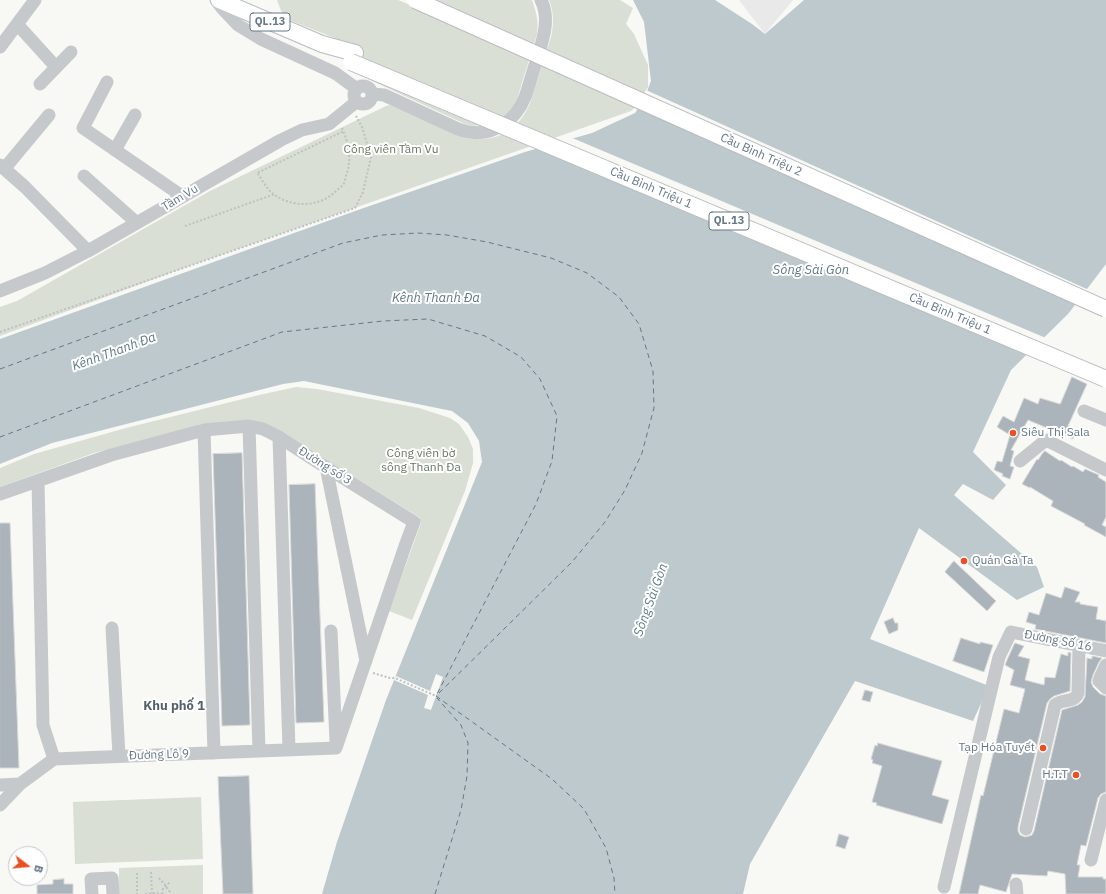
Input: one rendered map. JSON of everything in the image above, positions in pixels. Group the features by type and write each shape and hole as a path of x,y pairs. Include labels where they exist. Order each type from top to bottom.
{"main road":[{"name":"QL.13","path":"218,0 353,57"},
{"name":"Cầu Bình Triệu 2","path":"416,0 1106,309"},
{"name":"Cầu Bình Triệu 1","path":"353,57 1106,370"},
{"name":"Cầu Bình Triệu 1","path":"353,57 1106,380"}],"street":[{"path":"0,47 35,0"},
{"path":"218,0 222,8 238,25 261,39 335,73 357,88"},
{"path":"373,94 384,95 458,129 471,133 487,132 501,127 511,119 519,109 543,39 546,13 541,0"},
{"path":"17,24 56,67"},
{"path":"40,84 71,52"},
{"path":"106,82 83,128 182,196"},
{"path":"360,86 365,86 371,90 373,94 371,102 363,105 354,104 354,95 357,88 360,86"},
{"name":"Tầm Vu","path":"0,291 44,273 88,251 281,140 302,130 329,124 354,104"},
{"path":"49,115 2,167 25,187 88,251"},
{"path":"114,150 135,115"},
{"path":"84,176 137,223"},
{"path":"1084,411 1106,420"},
{"path":"249,426 259,751"},
{"name":"Đường số 3","path":"0,494 111,455 204,430 249,426 263,429 279,437 414,522 336,748"},
{"path":"204,430 214,753"},
{"path":"279,437 288,749"},
{"path":"1020,461 1046,440 1106,470"},
{"path":"326,467 364,665"},
{"path":"0,805 20,784 54,758 43,726 38,481"},
{"path":"112,628 119,756"},
{"path":"331,631 336,748"},
{"name":"Đường Số 16","path":"944,887 998,657 1011,632 1106,651"},
{"path":"1026,829 1055,705 1077,697 1079,645"},
{"path":"1106,665 1099,681 1106,688"},
{"name":"Đường Lô 9","path":"54,758 336,748"},
{"path":"0,785 20,784"},
{"path":"1091,860 1106,800"},
{"path":"92,894 91,879 112,878 113,894"}],"path":[{"path":"0,332 355,208 364,192 371,157 354,104"},
{"path":"344,131 349,152 349,169 343,184 331,196 318,202 302,205 284,200 274,194 271,193 258,173 344,131"},
{"path":"185,226 274,194"},
{"path":"364,665 390,678 395,678 436,696"},
{"path":"151,872 152,893"},
{"path":"137,873 138,894"},
{"path":"159,878 171,894"},
{"path":"145,894 161,894 170,882"}],"shaded area":[{"path":"739,0 793,0 765,34"}],"green space":[{"path":"277,0 398,0 408,4 410,0 532,0 536,13 538,29 517,99 513,106 508,113 496,122 481,126 473,126 465,124 355,73 349,67 357,47 292,21 282,12"},
{"name":"Công viên Tầm Vu","path":"549,0 620,0 633,8 626,24 634,34 648,65 648,87 637,105 631,111 195,264 0,336 0,307 17,301 210,191 386,106 390,105 465,138 486,139 496,137 504,133 519,121 530,103 552,32 553,14"},
{"name":"Công viên bờ sông Thanh Đa","path":"296,387 317,389 419,408 450,418 459,424 468,437 473,449 473,463 465,491 412,620 389,611 421,523 419,517 283,432 189,428 94,453 0,487 0,468 34,454 126,428"},
{"path":"201,797 203,859 75,864 73,802"},
{"path":"203,865 203,894 119,894 119,868"}],"water":[{"name":"Sông Sài Gòn","path":"633,0 715,0 765,34 804,0 1106,0 1106,264 1068,314 1011,370 973,452 1006,485 993,500 963,484 954,495 1037,567 1044,587 1017,600 919,528 870,639 989,686 973,721 855,681 750,864 743,894 322,894 337,842 386,700 482,462 479,441 468,423 452,411 304,381 283,384 52,443 0,464 0,339 358,210 525,152 592,133 635,113 644,99 651,81 644,22"}],"pier":[{"path":"646,90 1089,290 1077,305 637,107"},
{"path":"570,137 1046,338 1032,352 542,145"},
{"path":"436,674 443,677 431,710 424,708 428,695 394,680 396,676 430,691"}],"building":[{"path":"1072,377 1087,384 1068,426 1078,430 1073,439 1028,420 1011,450 1014,451 1010,466 1014,467 1010,479 1002,476 1003,474 994,470 997,461 1002,462 1010,435 997,427 1003,416 1014,422 1024,398 1038,404 1040,398 1060,404"},
{"path":"1045,451 1060,461 1061,460 1083,472 1085,469 1099,475 1098,477 1106,482 1106,517 1102,525 1106,527 1106,537 1051,506 1053,501 1030,487 1022,484 1037,459 1038,460"},
{"path":"242,453 250,725 222,726 213,454"},
{"path":"315,484 324,722 296,723 289,485"},
{"path":"0,523 10,523 19,768 0,768"},
{"path":"954,561 996,601 987,611 945,572"},
{"path":"1065,587 1080,592 1075,602 1098,607 1096,619 1106,621 1106,643 1035,629 1036,625 1026,622 1029,612 1039,615 1046,593 1061,598"},
{"path":"893,618 895,623 898,623 898,630 889,634 884,622"},
{"path":"961,638 980,644 980,642 993,645 984,672 953,661"},
{"path":"1015,643 1024,646 1018,656 1030,659 1025,680 1044,685 1045,677 1055,678 1061,654 1068,656 1068,652 1071,653 1070,691 1054,696 1047,703 1018,827 1020,835 1025,837 1032,835 1034,831 1062,710 1078,705 1085,697 1087,658 1092,659 1092,656 1102,658 1091,682 1093,687 1100,694 1106,696 1106,792 1101,794 1098,798 1086,846 1081,845 1077,865 1080,865 1078,877 1103,877 1103,879 1106,879 1106,894 1066,894 1065,874 1048,871 1047,876 1012,874 1006,892 980,885 978,894 959,894 981,795 983,796 1004,709 1019,713 1025,689 1010,685 1014,670 1005,665"},
{"path":"865,690 873,692 870,702 862,700"},
{"path":"878,743 942,761 932,795 949,800 942,824 876,805 877,803 872,802 882,766 872,763 873,760 871,759 875,745 877,746"},
{"path":"249,776 253,894 223,894 218,777"},
{"path":"839,834 849,837 845,849 836,846"},
{"path":"64,879 64,884 73,884 73,894 37,894 37,886 48,886 48,884 53,884 53,880"}],"ferry route":[{"path":"0,369 343,243 382,235 418,233 447,235 487,242 551,258 587,273 619,297 639,324 653,371 654,408 642,453 625,490 605,522 572,562 436,696"},
{"path":"0,437 282,332 383,321 428,319 485,336 521,357 540,379 557,416 552,461 536,504 437,694"},
{"path":"436,696 552,779 584,809 606,848 614,878 615,894"},
{"path":"435,894 461,810 467,776 468,743 461,725 437,698"}],"place":[{"name":"Siêu Thị Sala","path":"1013,433"},
{"name":"Quán Gà Ta","path":"964,561"},
{"name":"Tạp Hóa Tuyết","path":"1043,748"},
{"name":"H.T.T","path":"1076,775"}],"district":[{"name":"Khu phố 1","path":"174,706"}],"water label":[{"name":"Kênh Thanh Đa","path":"436,298"},
{"name":"Kênh Thanh Đa","path":"114,352"}]}
